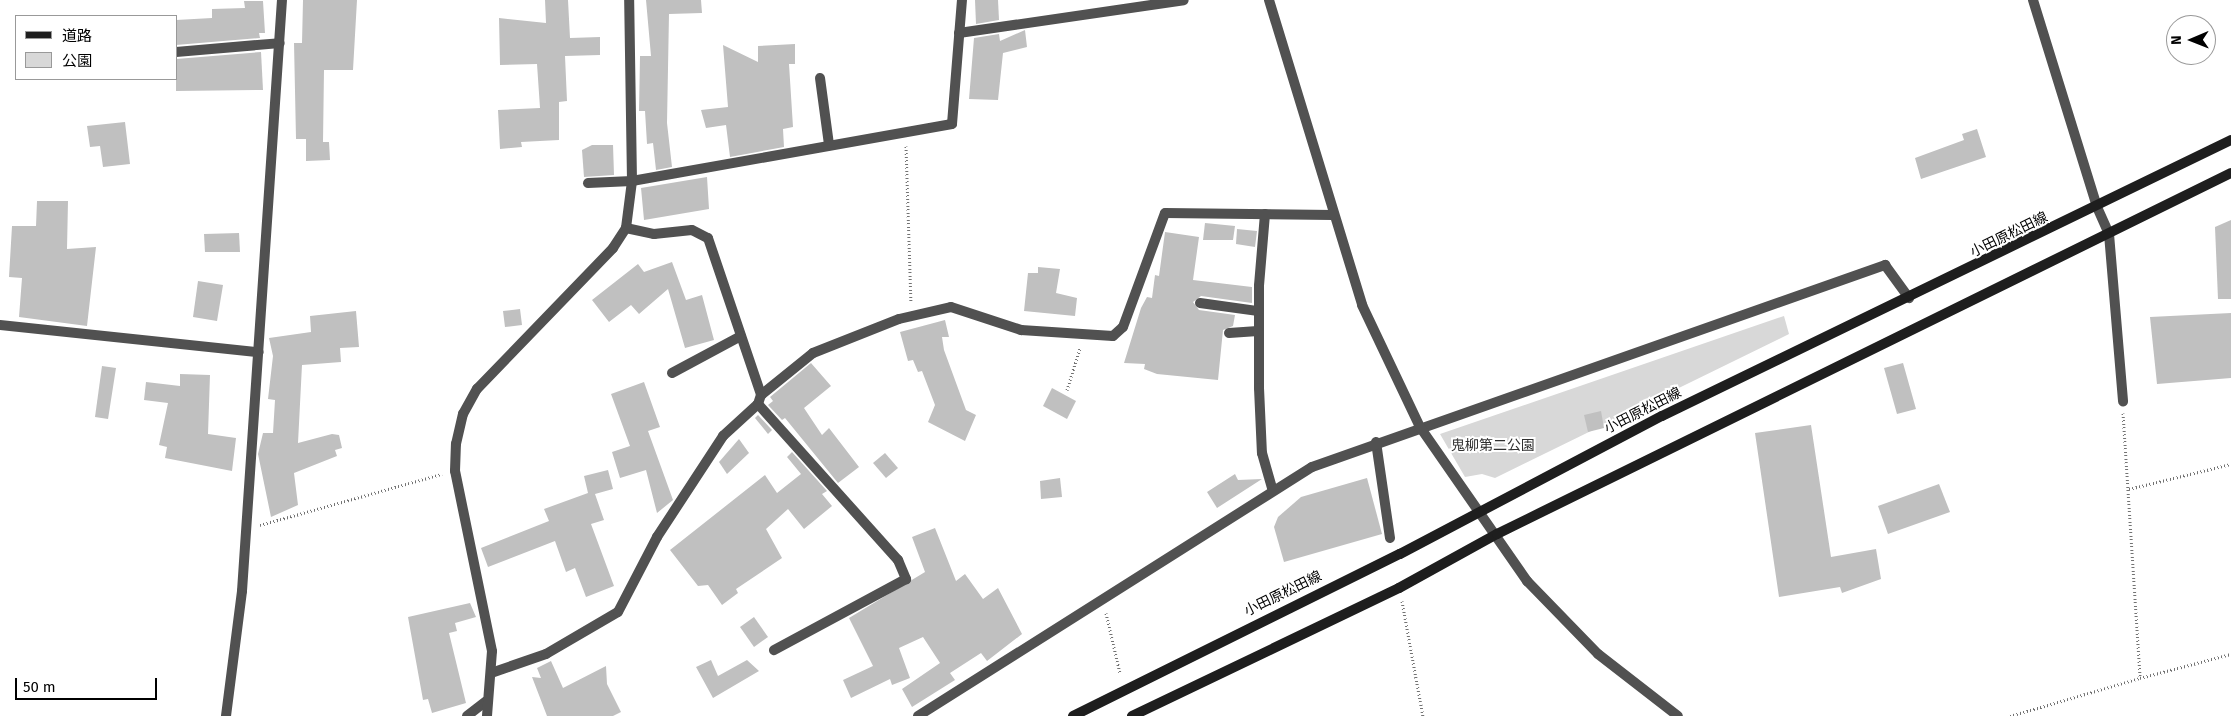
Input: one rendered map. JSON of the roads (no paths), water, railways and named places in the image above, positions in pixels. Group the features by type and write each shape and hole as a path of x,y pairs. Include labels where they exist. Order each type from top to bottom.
{"main road":[{"name":"小田原松田線","path":"1073,716 1476,513 1662,416 2097,207 2231,140"},
{"path":"1132,716 1399,588 1497,534 2231,173"}],"street":[{"path":"226,716 245,529 259,352 282,0"},
{"path":"487,716 485,702 494,672 455,471 463,414 477,389 613,248 626,228 632,181 629,0"},
{"path":"588,183 632,181 952,124 962,0"},
{"path":"959,33 1184,0"},
{"path":"1269,0 1332,215 1362,305 1420,427 1476,513 1497,534 1527,581 1598,654 1678,716"},
{"path":"2033,0 2097,207 2109,234 2123,401"},
{"path":"178,52 280,43"},
{"path":"820,78 829,145"},
{"path":"494,672 546,654 618,612 657,537 723,436 759,400 814,353 911,316 951,307 1021,330 1081,334 1118,334 1164,213 1332,215"},
{"path":"1265,214 1258,331 1262,453 1272,490"},
{"path":"626,228 654,234 692,230 708,238 741,336 759,400 898,560 906,578 774,650"},
{"path":"918,716 1272,490 1312,467 1376,442 1885,266 1909,298"},
{"path":"1200,303 1258,311"},
{"path":"0,326 259,352"},
{"path":"1229,333 1258,331"},
{"path":"672,373 741,336"},
{"path":"1376,442 1390,538"},
{"path":"467,716 485,702"}],"park label":[{"name":"鬼柳第二公園","path":"1493,446"}]}
